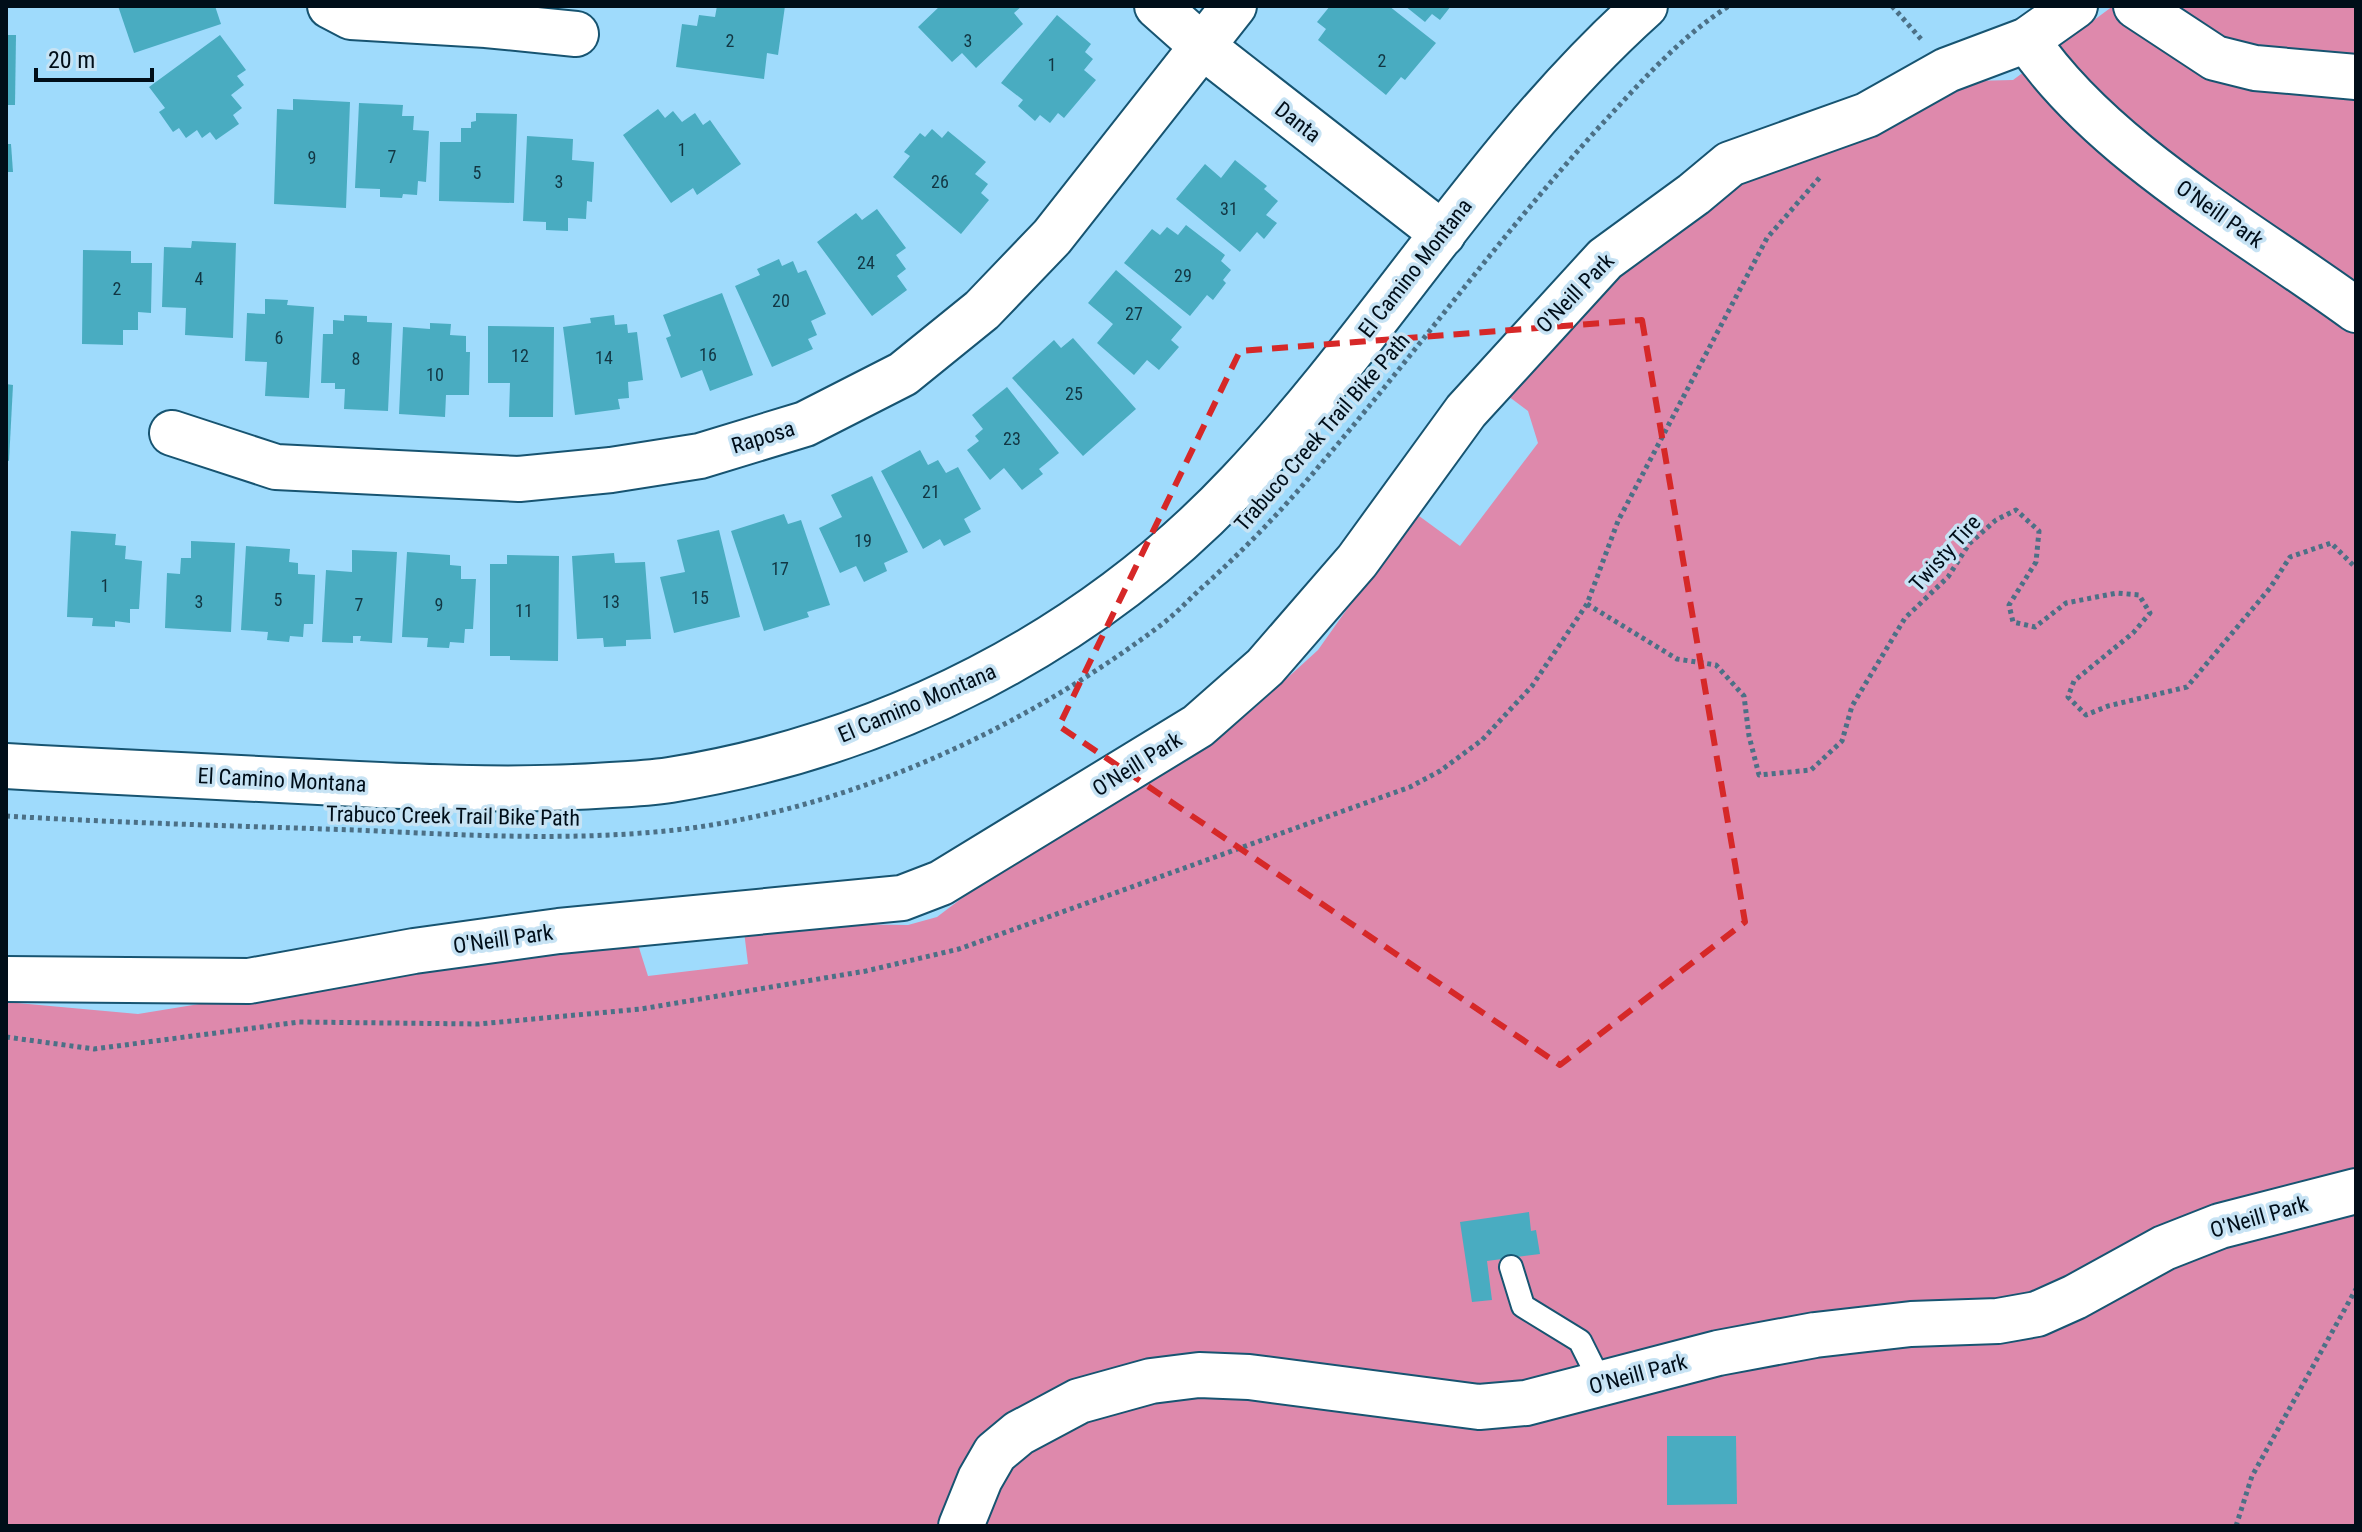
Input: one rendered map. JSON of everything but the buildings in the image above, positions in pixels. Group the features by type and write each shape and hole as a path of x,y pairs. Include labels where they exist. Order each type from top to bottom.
{"street":[{"path":"330,6 351,17 576,34"},
{"name":"Danta","path":"1157,6 1202,46 1443,234"},
{"name":"Raposa","path":"172,433 276,467 519,479 611,470 700,456 805,424 903,374 982,310 1052,237 1234,6"},
{"name":"El Camino Montana","path":"6,766 520,790 667,781 810,748 881,724 990,675 1098,607 1150,568 1195,527 1268,451 1520,135 1601,45 1645,6"},
{"name":"O'Neill Park","path":"6,979 249,981 414,951 559,931 902,898 941,883 1198,726 1265,667 1357,561 1466,411 1605,259 1730,164 1867,115 1947,70 2027,40 2075,6"},
{"path":"2136,6 2215,58 2255,68 2356,77"},
{"name":"O'Neill Park","path":"2027,40 2056,78 2104,125 2158,170 2356,310"},
{"name":"O'Neill Park","path":"961,1526 980,1479 995,1453 1019,1433 1079,1401 1151,1381 1199,1375 1249,1377 1479,1407 1526,1403 1718,1353 1815,1335 1911,1324 1998,1321 2037,1314 2075,1297 2164,1248 2220,1226 2356,1191"}],"lane":[{"path":"1511,1267 1523,1306 1580,1341 1602,1385"}],"path":[{"name":"Trabuco Creek Trail Bike Path","path":"6,816 516,838 618,834 687,828 780,809 873,783 987,735 1072,686 1164,622 1231,561 1321,465 1554,177 1647,74 1700,26 1729,6"},
{"path":"1892,6 1898,13"},
{"name":"Twisty Tire","path":"1587,604 1677,659 1716,665 1744,696 1749,736 1759,775 1811,770 1842,741 1852,706 1905,618 1948,577 1969,544 1996,520 2016,510 2039,531 2036,562 2009,605 2013,622 2035,627 2066,603 2117,593 2139,595 2150,613 2133,633 2074,681 2068,697 2086,715 2108,706 2187,687 2270,588 2290,557 2331,543 2356,568"},
{"path":"2236,1526 2252,1476 2356,1289"}],"highlighted area":[{"path":"1642,320 1745,922 1560,1065 1059,726 1240,351"}],"shaded area":[{"path":"2113,6 2356,6 2356,1526 6,1526 6,1002 138,1014 635,935 648,976 748,964 743,923 908,925 937,917 970,892 1250,712 1318,650 1415,513 1460,546 1538,443 1528,411 1504,393 1611,283 1754,175 1972,81 2013,80"}]}
